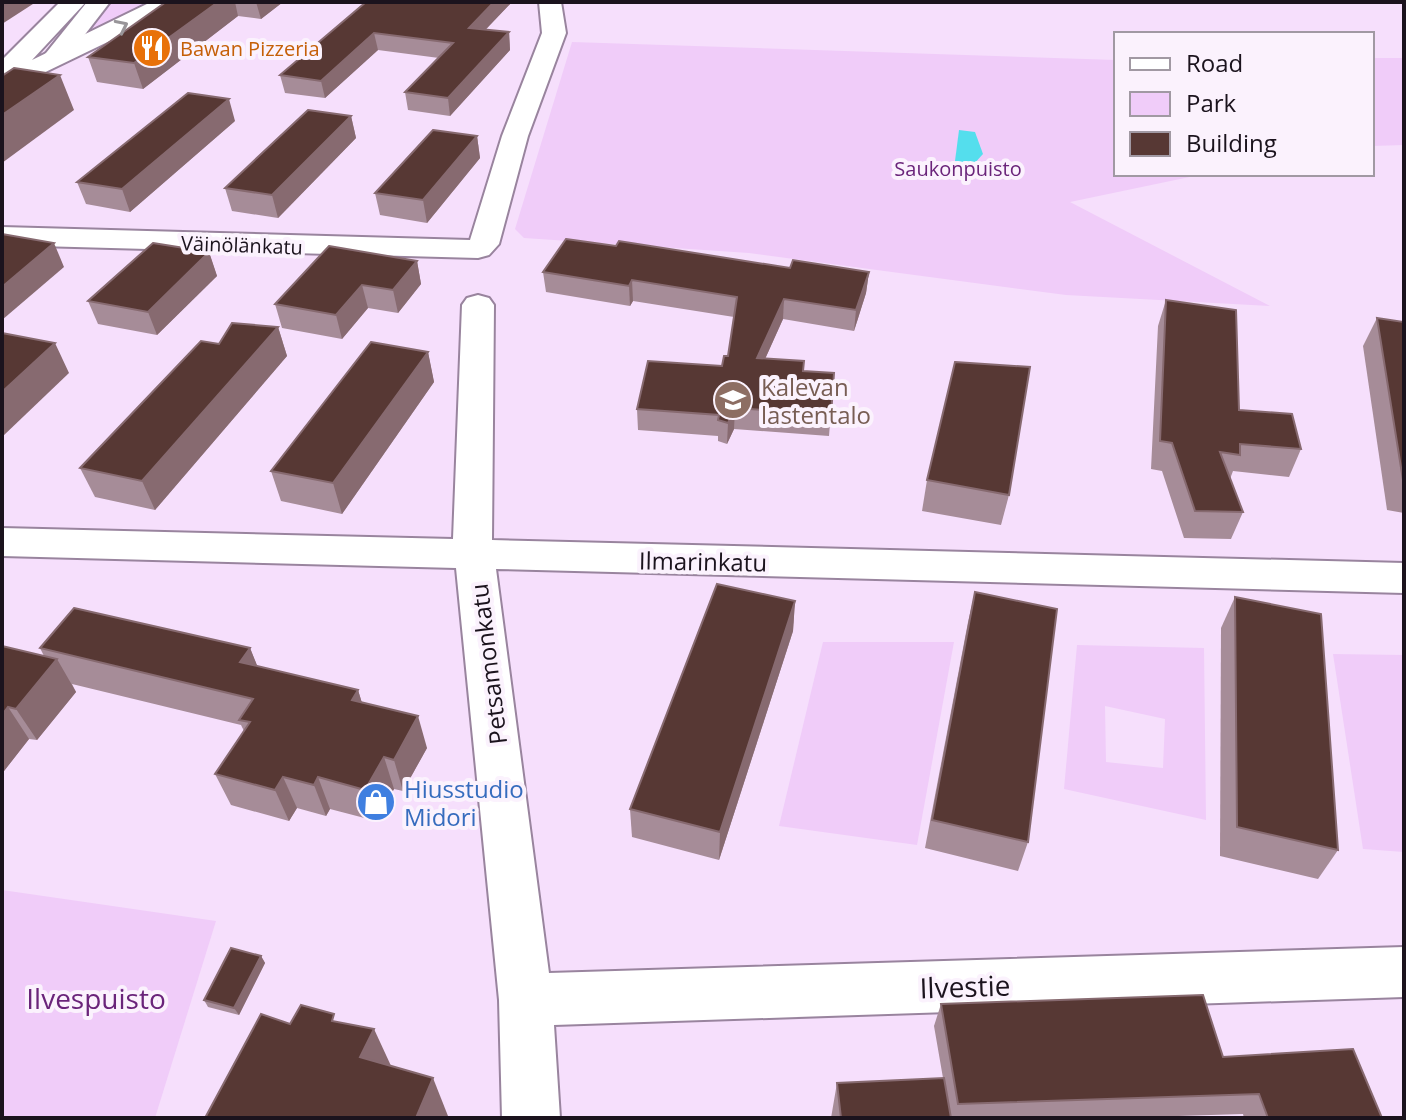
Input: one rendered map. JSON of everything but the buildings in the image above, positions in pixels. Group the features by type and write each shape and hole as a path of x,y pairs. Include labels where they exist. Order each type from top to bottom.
{"main road":[{"path":"2,72 39,42 74,2"},
{"path":"2,85 24,77 54,58 171,2"}],"street":[{"path":"54,58 99,2"},
{"name":"Väinölänkatu","path":"2,236 332,248 461,250 481,247 515,136 554,33 550,2"},
{"name":"Petsamonkatu","path":"478,305 471,527 526,1000 531,1118"},
{"name":"Ilmarinkatu","path":"2,542 1404,578"},
{"name":"Ilvestie","path":"526,1000 1404,972"}],"green space":[{"path":"106,2 154,2 84,35"},
{"name":"Saukonpuisto","path":"572,42 1114,60 1114,176 1194,176 1070,202 1270,306 1066,295 749,253 524,238 515,229"},
{"path":"1374,58 1404,58 1404,145 1374,146"},
{"path":"823,642 954,642 917,845 779,826"},
{"path":"1077,645 1204,648 1206,820 1064,789","holes":["1105,706 1165,719 1163,768 1106,762"]},
{"path":"1333,654 1404,655 1404,852 1363,849"},
{"name":"Ilvespuisto","path":"2,890 216,921 155,1118 2,1118"}],"water":[{"path":"959,130 975,132 983,154 973,165 955,161"}],"place":[{"name":"Bawan Pizzeria","path":"152,48"},
{"name":"Kalevan lastentalo","path":"733,400"},
{"name":"Hiusstudio Midori","path":"376,802"}]}
